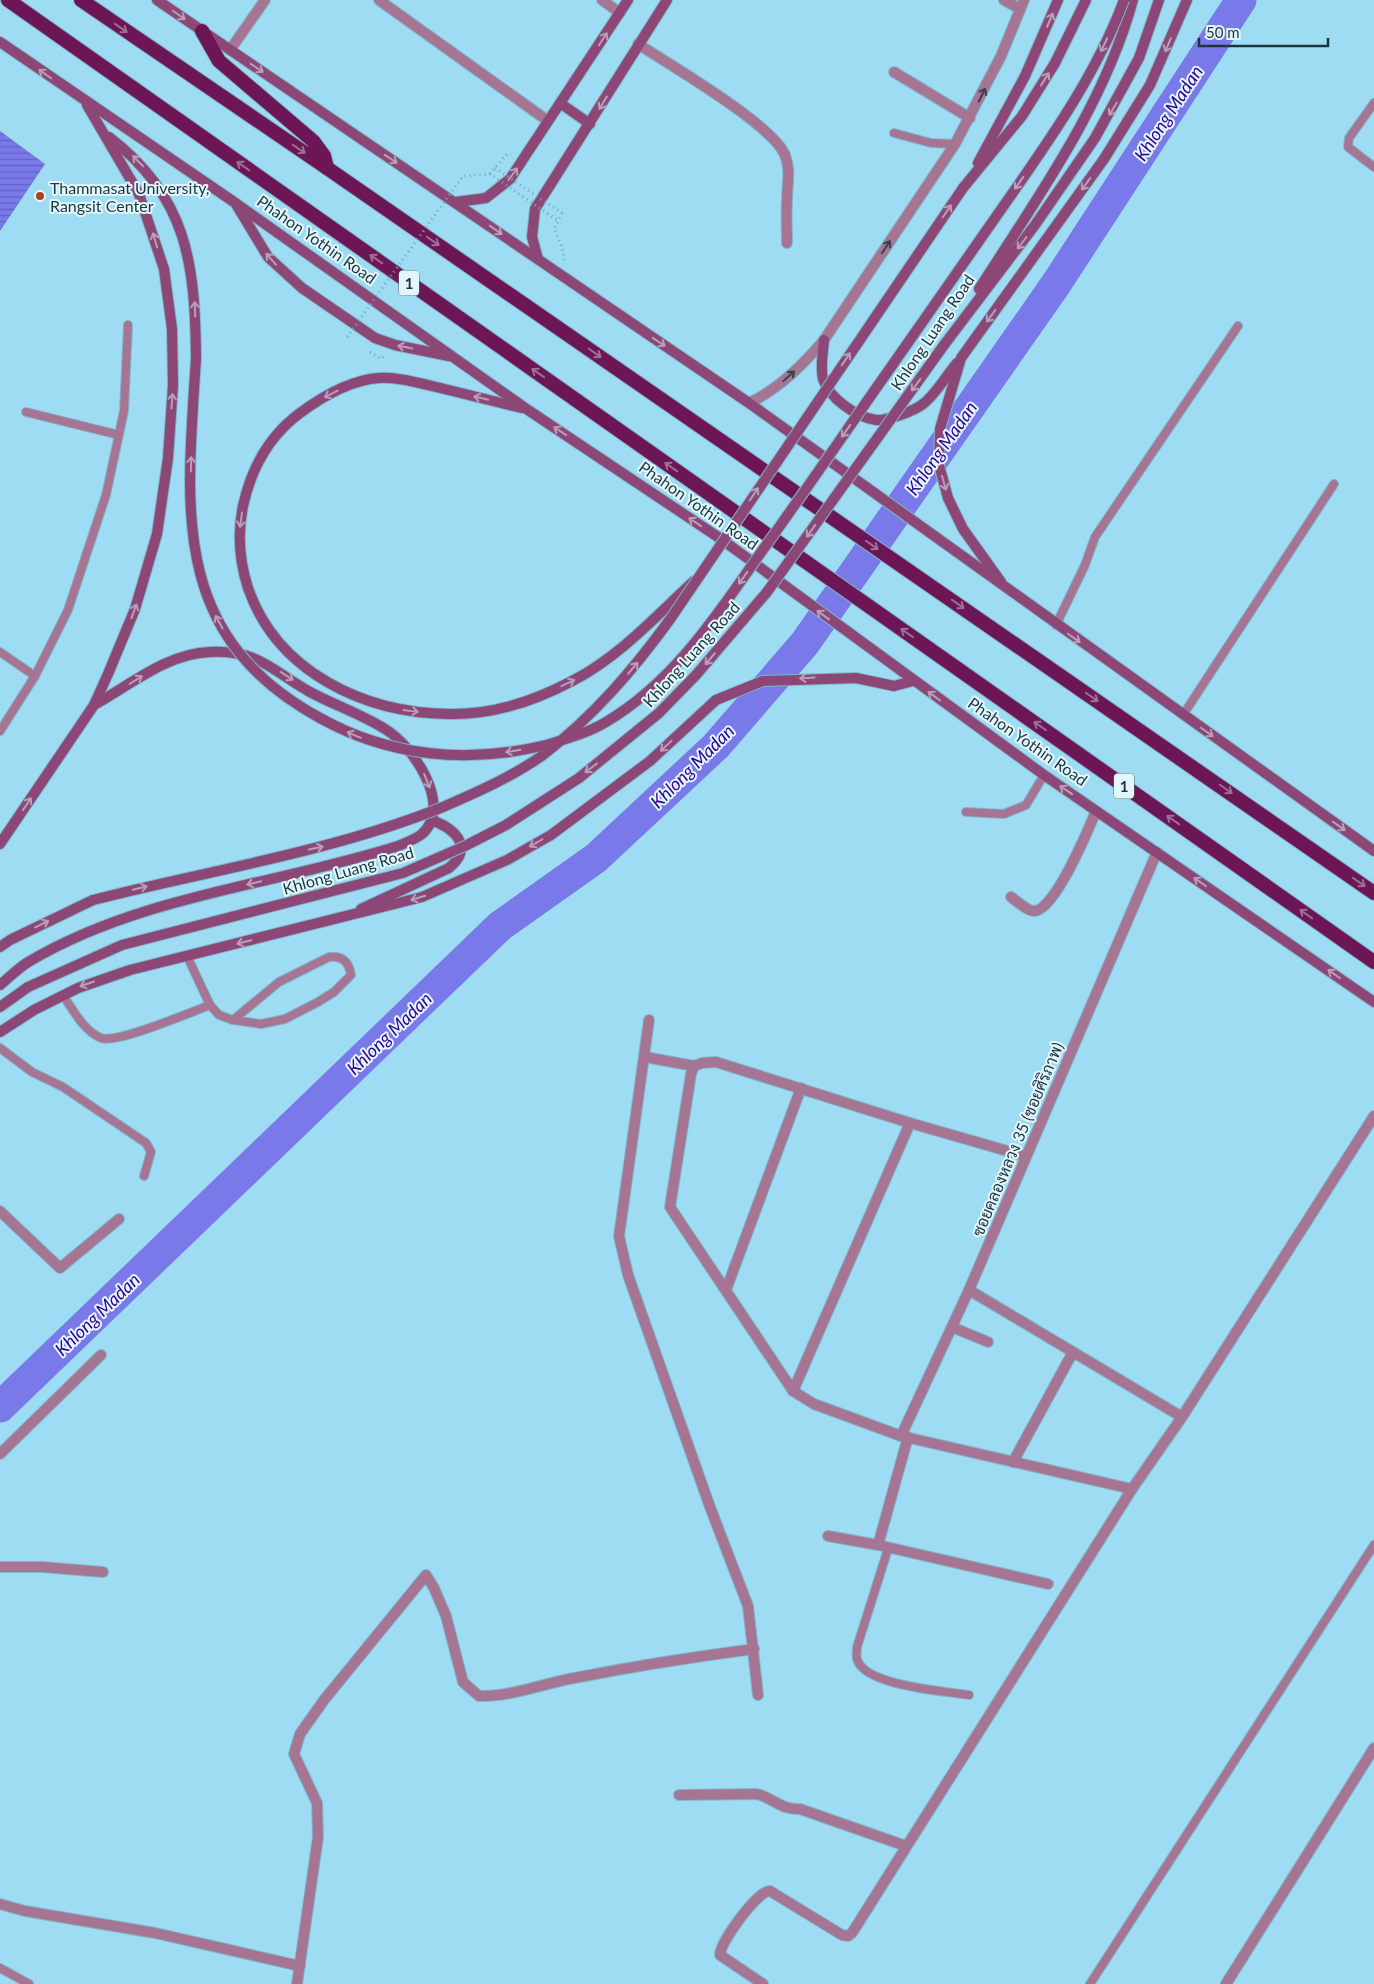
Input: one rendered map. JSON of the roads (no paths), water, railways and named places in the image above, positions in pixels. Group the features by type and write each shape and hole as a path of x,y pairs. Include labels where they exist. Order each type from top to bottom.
{"highway":[{"name":"Phahon Yothin Road","path":"8,0 1374,962"},
{"path":"81,0 327,168 1374,893"},
{"path":"202,31 218,61 313,141 324,156 327,168"}],"main road":[{"path":"157,0 456,202 749,404 1374,851"},
{"path":"456,202 486,198 510,179 628,0"},
{"path":"538,259 532,236 535,209 667,0"},
{"path":"963,188 1025,76 1058,0"},
{"name":"Khlong Luang Road","path":"0,947 10,940 93,900 327,845 415,818 488,788 542,755 587,719 645,654 963,188 1022,116 1055,64 1086,0"},
{"path":"106,134 125,149 153,178 186,243 195,305 196,358 191,513 196,564 209,603 219,624 242,659 260,677 287,698 343,730 365,740 416,752 438,755 487,755 532,748 579,735 605,723 661,682 694,646 775,534 1076,99 1102,49 1124,0"},
{"name":"Khlong Luang Road","path":"0,1007 28,987 122,945 403,873 465,846 506,824 578,778 660,713 696,675 767,592 944,345 1083,120 1110,66 1132,0"},
{"path":"944,345 1036,225 1096,138 1139,58 1160,0"},
{"path":"824,340 821,366 827,388 836,398 856,412 876,420 906,413 923,404 961,358 1119,135 1150,86 1187,0"},
{"name":"Phahon Yothin Road","path":"0,42 85,102 234,202 528,410 721,540 1044,775 1374,1002"},
{"path":"0,844 94,704 135,609 157,534 168,458 173,385 172,329 164,270 139,194 106,134 85,102"},
{"path":"560,103 590,124"},
{"path":"234,202 268,257 302,288 376,338 395,345 452,356"},
{"path":"961,358 940,429 939,465 948,498 963,529 1006,589"},
{"path":"528,410 414,382 377,378 356,383 331,393 290,421 264,451 247,487 240,521 241,568 254,604 264,623 290,657 309,672 333,686 407,712 451,714 499,710 535,699 576,679 612,655 697,577"},
{"path":"0,985 28,962 99,926 177,902 398,846 422,834 433,815 431,790 422,769 406,747 386,729 310,692 263,660 239,652 208,652 182,657 147,673 94,704"},
{"path":"0,1032 63,995 130,970 422,897 464,881 507,860 558,830 650,761 716,700 763,681 856,678 894,686 913,681"},
{"path":"342,918 449,868 455,863 461,844 458,837 446,825 430,820"}],"street":[{"path":"230,50 265,0"},
{"path":"379,0 548,121"},
{"path":"602,0 620,13"},
{"path":"749,404 781,383 806,361 824,340 955,144 1002,56 1022,5 1004,0"},
{"path":"638,44 758,124 776,141 784,155 789,177 786,198 787,243"},
{"path":"894,72 970,118"},
{"path":"1011,897 1030,910 1036,911 1042,907 1061,884 1078,852 1096,810"},
{"name":"ซอยคลองหลวง 35 (ซอยศิริภาพ)","path":"883,1547 905,1437 1157,852"},
{"path":"649,1020 621,1222 620,1245 628,1274 682,1430 748,1606 758,1695"},
{"path":"645,1057 694,1066 702,1062 716,1062 910,1123 1025,1156"},
{"path":"694,1066 670,1207 794,1391 814,1404 905,1437 1132,1489"},
{"path":"726,1290 801,1088"},
{"path":"763,1984 720,1955 722,1947 744,1914 762,1893 770,1891 842,1935 848,1936 852,1933 1132,1489 1182,1417 1374,1116"},
{"path":"794,1391 910,1123"},
{"path":"0,1212 60,1268 119,1218"},
{"path":"969,1290 1182,1417"},
{"path":"952,1327 988,1342"},
{"path":"1014,1462 1073,1352"},
{"path":"0,1454 100,1356"},
{"path":"828,1536 1048,1584"},
{"path":"0,1567 42,1567 103,1572"},
{"path":"297,1984 318,1837 317,1802 294,1754 300,1734 324,1700 426,1575 446,1616 463,1682 479,1696 494,1697 566,1680 670,1660 754,1649"},
{"path":"1226,1984 1374,1748"},
{"path":"679,1795 757,1794 764,1796 784,1809 800,1809 906,1846"},
{"path":"0,1904 25,1911 155,1933 300,1966"}],"lane":[{"path":"1374,103 1349,138 1348,147 1374,167"},
{"path":"894,132 931,143 955,144"},
{"path":"0,731 35,676 68,610 106,496 124,411 128,325"},
{"path":"1056,625 1085,565 1095,538 1238,326"},
{"path":"26,412 119,435"},
{"path":"1183,715 1334,484"},
{"path":"0,652 35,676"},
{"path":"0,714 8,719"},
{"path":"966,812 1004,814 1026,805 1044,775"},
{"path":"187,956 210,1005 219,1015 233,1020 261,1024 286,1019 334,992 351,975 349,965 344,959 336,956 329,957 279,982 233,1020"},
{"path":"63,995 92,1033 100,1038 109,1039 134,1033 210,1005"},
{"path":"0,1048 32,1072 63,1087 146,1143 151,1152 144,1176"},
{"path":"1090,1984 1374,1544"},
{"path":"883,1547 857,1647 857,1659 865,1670 892,1683 969,1695"},
{"path":"0,1968 29,1984"}],"waterway":[{"name":"Khlong Madan","path":"0,1407 500,926 596,858 716,746 805,643 1056,284 1241,0"}],"place":[{"name":"Thammasat University, Rangsit Center","path":"40,196"}]}
